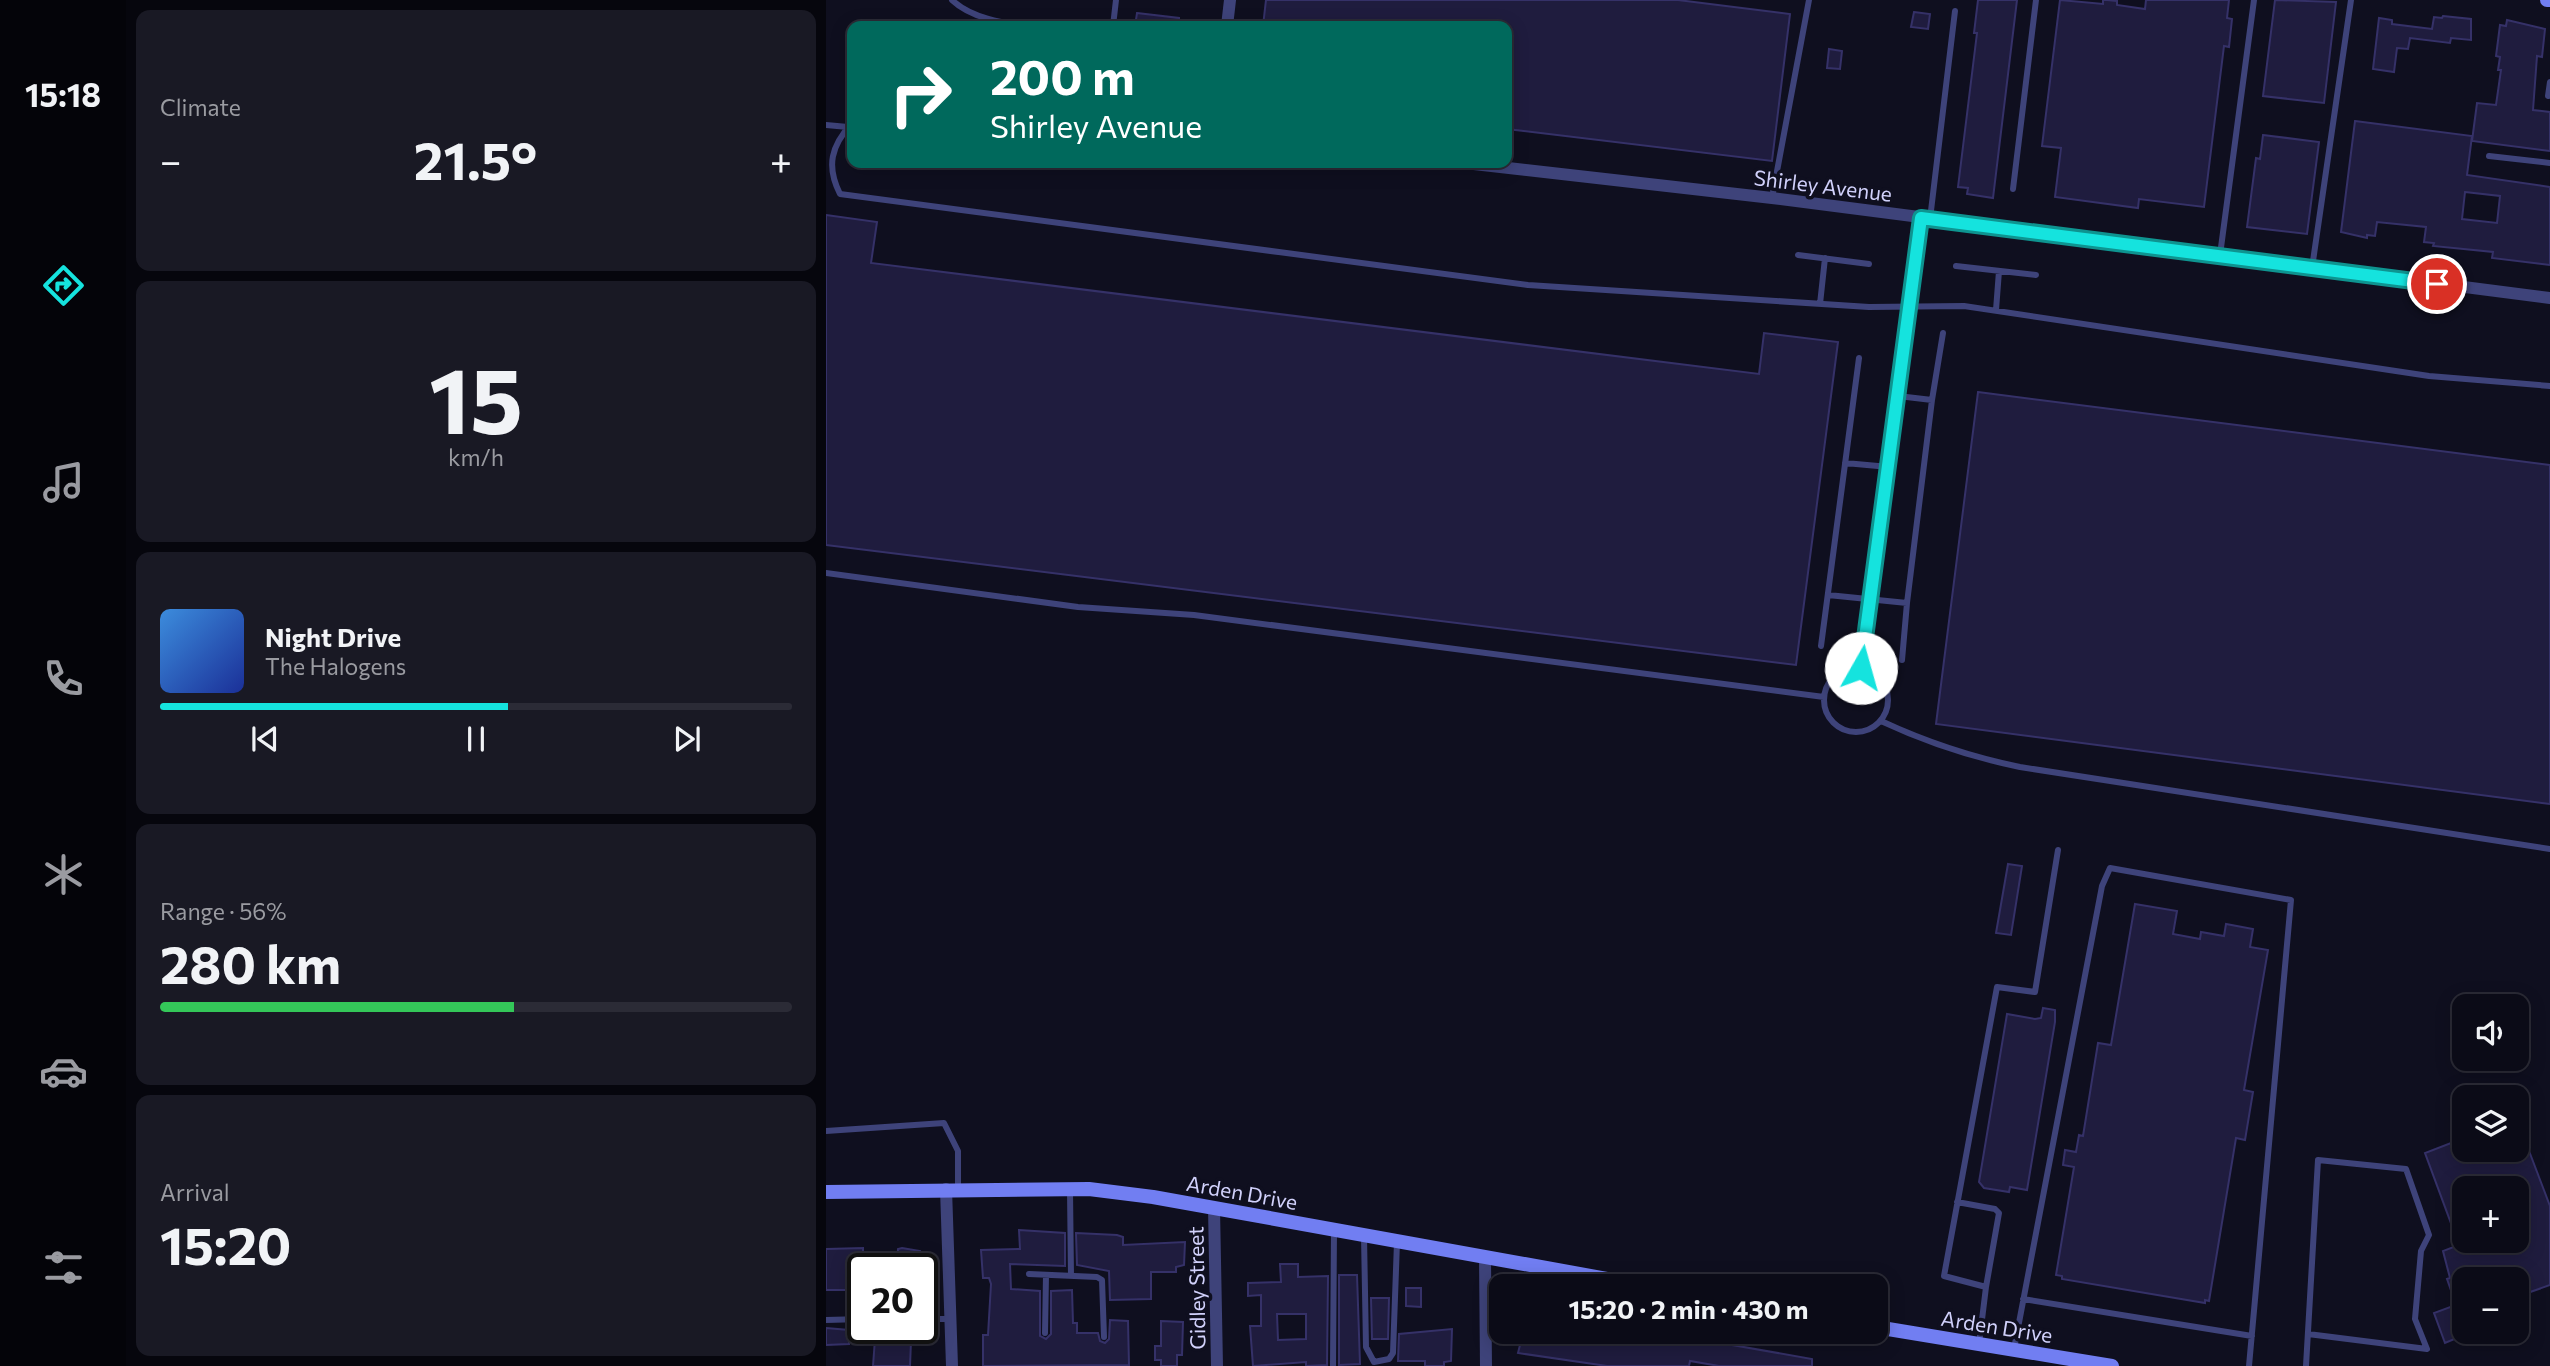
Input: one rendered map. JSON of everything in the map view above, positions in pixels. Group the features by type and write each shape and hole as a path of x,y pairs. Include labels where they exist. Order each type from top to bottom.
{"street":[{"path":"1228,21 1230,0"},
{"name":"Shirley Avenue","path":"1509,168 1772,198 2550,298"},
{"path":"952,1189 952,1366"},
{"name":"Arden Drive","path":"826,1192 1070,1189 1153,1197 1577,1274"},
{"name":"Gidley Street","path":"1214,1208 1217,1366"},
{"path":"1485,1258 1486,1366"},
{"name":"Arden Drive","path":"1888,1329 2112,1366"}],"lane":[{"path":"952,0 962,9 999,21"},
{"path":"1114,21 1116,0"},
{"path":"1772,198 1809,0"},
{"path":"2013,190 2036,0"},
{"path":"2220,256 2254,0"},
{"path":"2312,268 2351,0"},
{"path":"1861,668 1910,308 1926,218 1955,11"},
{"path":"2548,96 2550,82"},
{"path":"826,125 847,125"},
{"path":"847,129 831,148 827,161 828,185 839,194 1528,285 1820,304 1910,308 1964,306 2429,376 2550,386"},
{"path":"2489,156 2550,163"},
{"path":"1798,255 1869,264"},
{"path":"1820,304 1825,258"},
{"path":"1956,266 2036,275"},
{"path":"1996,310 1999,271"},
{"path":"1902,660 1907,603 1943,333"},
{"path":"1821,646 1859,358"},
{"path":"1898,396 1933,400"},
{"path":"1845,463 1889,467"},
{"path":"826,573 1078,607 1194,615 1824,697"},
{"path":"1828,594 1907,603"},
{"path":"1861,668 1876,674 1888,691 1889,702 1881,722 1863,732 1842,729 1827,714 1824,697 1836,674 1845,669 1861,668"},
{"path":"1881,722 1922,740 1973,757 2020,767 2550,849"},
{"path":"1986,1287 1944,1276 1997,987 2035,992 2058,850"},
{"path":"2014,1350 2102,886 2110,868 2291,900 2249,1366"},
{"path":"826,1131 944,1123 958,1151 952,1189"},
{"path":"2305,1366 2318,1160 2406,1170 2429,1235 2421,1251 2416,1319 2427,1349 2308,1334"},
{"path":"1070,1189 1071,1276"},
{"path":"1957,1202 1995,1209 1999,1213 1979,1344"},
{"path":"1332,1366 1335,1230"},
{"path":"1364,1236 1366,1347 1374,1362 1389,1359 1392,1353 1397,1242"},
{"path":"1029,1274 1102,1280 1104,1337"},
{"path":"1045,1333 1046,1275"},
{"path":"2023,1299 2252,1336"},
{"path":"938,1318 951,1318"},
{"path":"826,1320 847,1319"}],"building":[{"path":"1266,0 1678,0 1790,14 1772,161 1512,130 1512,21 1264,21"},
{"path":"1978,0 2017,0 1993,198 1967,194 1968,188 1958,187 1977,33 1974,33"},
{"path":"2060,0 2103,4 2103,0 2117,1 2117,5 2145,9 2146,0 2229,0 2227,18 2232,19 2229,47 2224,46 2204,207 2139,199 2138,208 2055,197 2061,148 2042,146"},
{"path":"2275,0 2336,2 2324,103 2263,96"},
{"path":"1914,12 1930,14 1928,29 1911,27"},
{"path":"1137,13 1179,18 1179,21 1136,21"},
{"path":"2434,17 2471,19 2471,40 2451,38 2450,43 2410,38 2408,49 2397,48 2394,72 2373,69 2379,18 2392,20 2392,24 2432,29"},
{"path":"2507,20 2545,29 2542,57 2537,56 2533,110 2550,112 2550,151 2472,141 2477,103 2496,105 2501,70 2498,70 2500,57 2496,56 2500,25 2506,26"},
{"path":"1829,49 1842,51 1840,69 1827,68"},
{"path":"2355,121 2472,136 2467,175 2550,187 2550,265 2492,258 2493,252 2433,246 2434,243 2424,242 2426,227 2377,222 2375,236 2367,235 2367,238 2341,232","holes":["2465,192 2500,196 2497,223 2462,219"]},
{"path":"2263,135 2319,142 2307,234 2247,227 2256,158 2260,159"},
{"path":"826,215 877,222 871,263 1759,374 1764,333 1838,342 1796,665 826,545"},
{"path":"1978,392 2550,465 2550,804 1936,724"},
{"path":"2008,864 2022,866 2011,935 1996,933"},
{"path":"2135,904 2177,911 2173,934 2200,939 2201,932 2224,936 2226,924 2253,929 2250,947 2268,950 2244,1090 2253,1092 2245,1140 2236,1138 2209,1301 2205,1300 2205,1303 2062,1279 2062,1276 2056,1275 2074,1167 2063,1165 2065,1150 2076,1152 2079,1135 2083,1136 2098,1043 2111,1045"},
{"path":"2043,1008 2055,1010 2055,1022 2027,1190 2010,1187 2009,1192 1984,1188 1979,1182 2007,1014 2041,1018"},
{"path":"2452,1143 2452,1162 2529,1162 2529,1151 2550,1206 2550,1285 2529,1292 2529,1267 2452,1267 2452,1293 2443,1251 2452,1248 2452,1253 2529,1253 2529,1176 2452,1176 2452,1226 2425,1153"},
{"path":"1019,1230 1065,1233 1065,1266 1010,1264 1011,1289 1040,1291 1040,1336 1046,1339 1051,1334 1051,1291 1072,1290 1073,1323 1077,1323 1077,1333 1098,1333 1100,1341 1105,1343 1109,1339 1110,1320 1128,1321 1129,1365 983,1366 983,1335 988,1335 991,1284 989,1278 983,1278 981,1250 1020,1249"},
{"path":"1076,1233 1117,1235 1123,1237 1123,1245 1185,1242 1184,1265 1176,1267 1176,1272 1151,1272 1151,1299 1110,1300 1109,1271 1077,1265"},
{"path":"863,1248 863,1253 847,1253 847,1290 826,1290 826,1249"},
{"path":"898,1249 920,1251 920,1253 898,1253"},
{"path":"1280,1264 1298,1264 1298,1277 1328,1276 1327,1365 1306,1366 1306,1362 1253,1366 1250,1326 1261,1326 1261,1295 1248,1296 1248,1283 1281,1282","holes":["1277,1314 1306,1314 1306,1339 1278,1340"]},
{"path":"1339,1275 1357,1275 1360,1364 1339,1365"},
{"path":"1406,1288 1421,1288 1421,1307 1406,1306"},
{"path":"1371,1298 1389,1298 1388,1339 1372,1339"},
{"path":"2452,1306 2452,1340 2445,1343 2434,1313"},
{"path":"1161,1321 1183,1322 1182,1355 1177,1355 1177,1366 1161,1366 1161,1360 1155,1360 1155,1346 1161,1346"},
{"path":"826,1328 847,1330 849,1344 826,1345"},
{"path":"1452,1329 1451,1361 1444,1362 1444,1366 1425,1366 1425,1361 1398,1361 1399,1334"},
{"path":"875,1344 911,1344 910,1366 873,1366"},
{"path":"1515,1344 1726,1344 1812,1359 1812,1366 1719,1366 1690,1361 1689,1366 1607,1366 1518,1353 1520,1345"}],"route":[{"path":"1861,668 1921,218 2437,284"}]}
